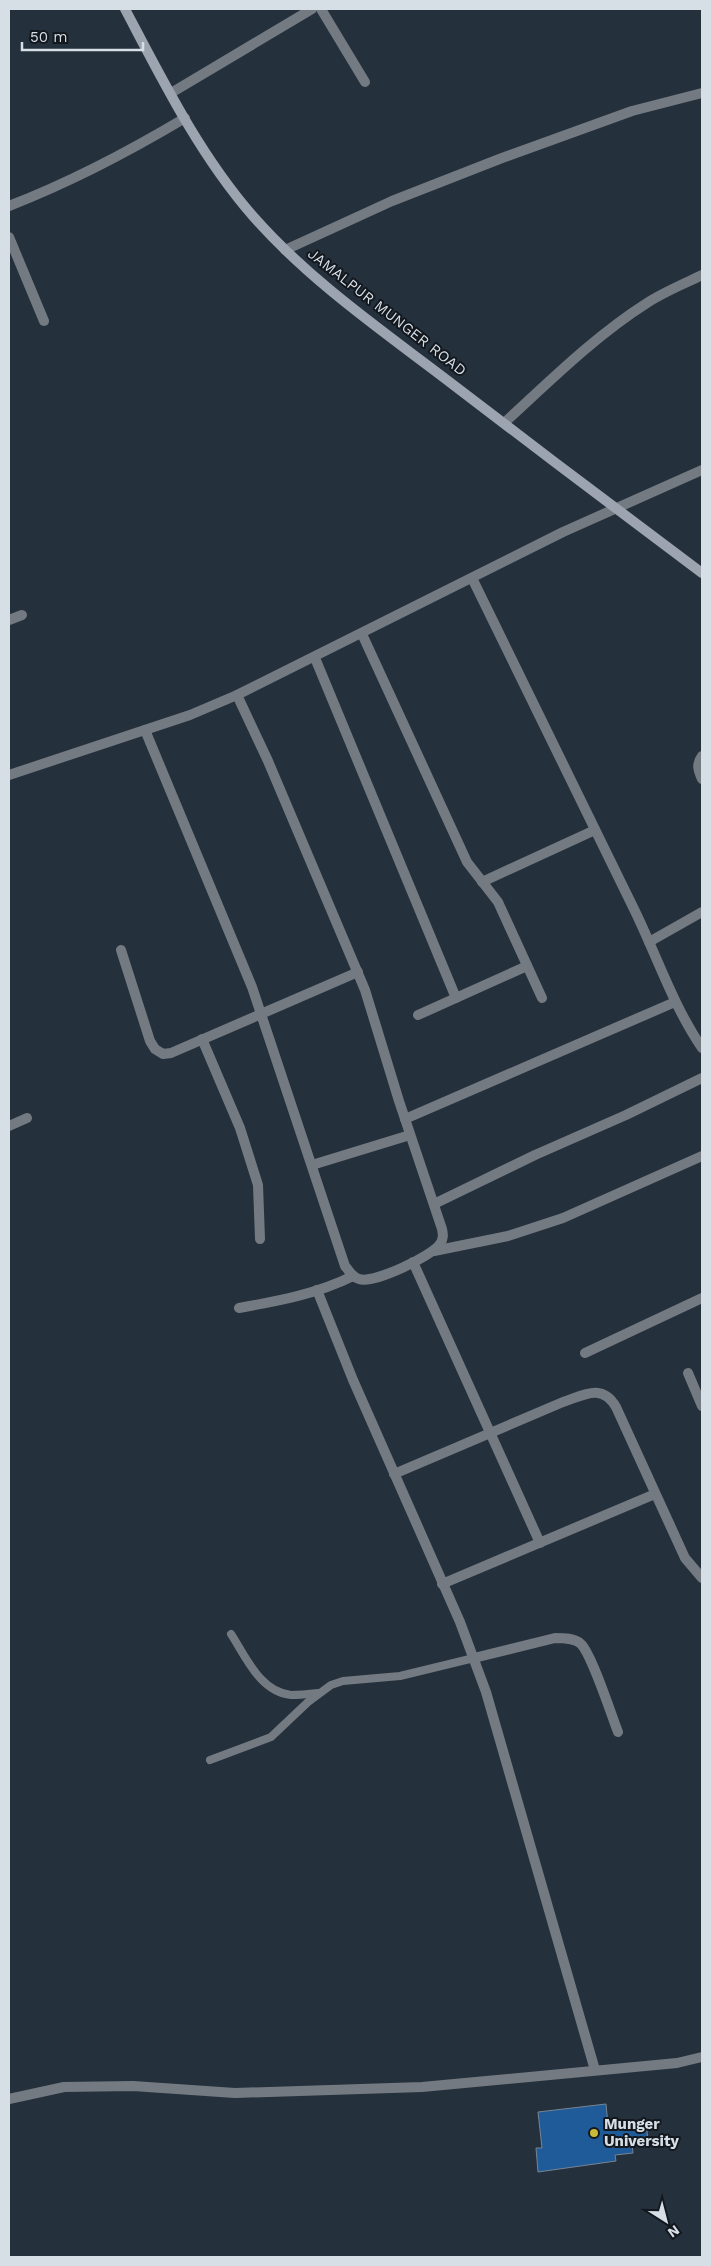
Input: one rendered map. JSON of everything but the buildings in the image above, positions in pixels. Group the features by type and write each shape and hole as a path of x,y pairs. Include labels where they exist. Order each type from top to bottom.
{"street":[{"name":"JAMALPUR MUNGER ROAD","path":"125,9 185,118 228,184 251,214 285,250 352,307 702,573"},
{"path":"171,93 312,9"},
{"path":"321,9 365,82"},
{"path":"285,250 392,201 502,158 632,111 674,98 702,93"},
{"path":"9,206 82,176 185,118"},
{"path":"9,238 44,321"},
{"path":"504,423 561,371 629,315 649,302 702,275"},
{"path":"9,775 190,715 237,695 315,658 563,532 702,470"},
{"path":"472,578 650,942 684,1022 702,1048"},
{"path":"9,620 22,615"},
{"path":"362,634 467,862 498,902 542,998"},
{"path":"315,658 456,998"},
{"path":"145,730 261,1013 340,1254 353,1276 362,1280 376,1278 433,1251 440,1245 443,1237 434,1204 358,972 268,760 237,695"},
{"path":"702,756 698,762 698,770 702,779"},
{"path":"482,882 595,830"},
{"path":"650,942 702,912"},
{"path":"121,950 150,1041 155,1049 163,1054 171,1053 358,972"},
{"path":"418,1015 527,966"},
{"path":"405,1119 675,1002"},
{"path":"202,1039 228,1097 256,1176 260,1208 260,1239"},
{"path":"434,1204 702,1078"},
{"path":"9,1126 27,1118"},
{"path":"312,1166 410,1134"},
{"path":"433,1251 492,1241 563,1218 702,1156"},
{"path":"413,1262 540,1543"},
{"path":"239,1308 285,1299 336,1284 353,1276"},
{"path":"317,1290 474,1658 526,1824 596,2070"},
{"path":"585,1353 702,1298"},
{"path":"688,1373 702,1406"},
{"path":"394,1474 563,1402 601,1392 611,1398 616,1407 684,1558 702,1578"},
{"path":"442,1584 655,1494"},
{"path":"474,1658 555,1638 568,1639 581,1644 589,1657 618,1732"},
{"path":"9,2099 64,2087 133,2086 235,2092 422,2087 676,2063 702,2057"}],"lane":[{"path":"231,1634 267,1686 277,1692 292,1695 318,1693"},
{"path":"210,1760 271,1737 318,1693 331,1685 343,1681 400,1676 474,1658"}],"place":[{"name":"Munger University","path":"594,2133"}]}
